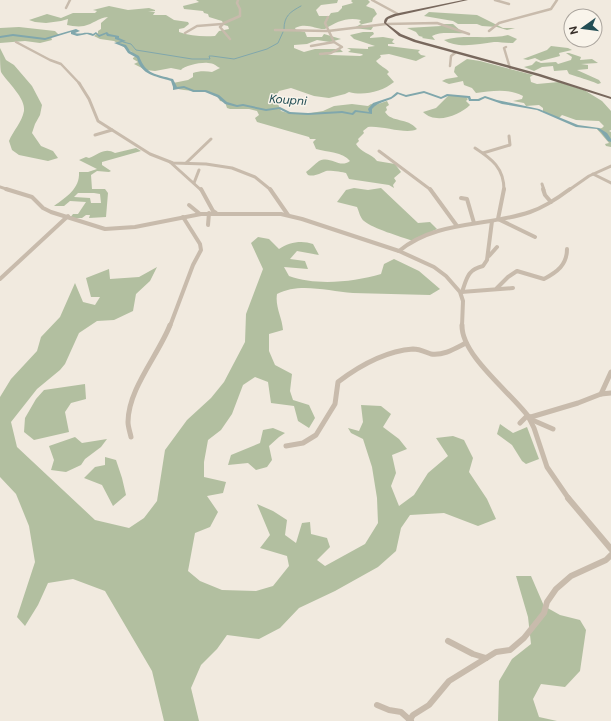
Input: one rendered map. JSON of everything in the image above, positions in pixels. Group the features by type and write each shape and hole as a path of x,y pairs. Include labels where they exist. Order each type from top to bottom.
{"main road":[{"path":"467,0 398,14 387,18 385,20 386,24 408,39 550,79 611,98"}],"street":[{"path":"66,8 70,0"},
{"path":"185,33 196,26 222,24 235,20 240,16 240,9 237,3 238,0"},
{"path":"372,0 398,14"},
{"path":"495,0 509,4"},
{"path":"489,31 499,23 551,9 556,0"},
{"path":"320,54 331,53 342,47 334,42 328,31 325,23 328,17"},
{"path":"275,30 328,31 386,24 440,23 448,28 469,34"},
{"path":"222,24 221,29 230,39"},
{"path":"16,42 50,60 61,64 81,85 89,99 98,121 136,145 169,162 200,187 213,211 216,213"},
{"path":"311,46 334,42"},
{"path":"506,47 504,48 510,68"},
{"path":"450,66 451,56 455,53"},
{"path":"95,135 112,130"},
{"path":"483,153 510,145 509,136"},
{"path":"186,163 211,139"},
{"path":"475,148 497,165 504,176 503,198 497,218 499,220"},
{"path":"379,151 430,189 457,226"},
{"path":"169,162 223,166 250,174 273,191 285,211 292,216"},
{"path":"399,251 406,244 422,237 457,226 499,220 531,212 552,202 593,174 611,166"},
{"path":"194,183 199,170"},
{"path":"593,174 611,183"},
{"path":"542,184 545,195 552,202"},
{"path":"0,187 27,195 46,210 109,230 135,227 209,213 275,214 292,216 419,259 438,269 451,280 461,292"},
{"path":"461,198 467,199 474,223"},
{"path":"189,205 201,214"},
{"path":"208,225 209,213"},
{"path":"0,279 68,216"},
{"path":"131,437 128,422 130,406 146,369 165,339 201,250 200,244 182,217"},
{"path":"499,220 535,237"},
{"path":"489,256 492,221"},
{"path":"497,247 483,266 476,268 469,273 461,292 462,332 466,343 478,362 528,417 536,423 553,429"},
{"path":"497,288 508,277 517,271 544,279 561,268 567,260 567,249"},
{"path":"461,292 497,288 513,288"},
{"path":"286,446 303,442 316,435 335,404 338,382 354,370 382,357 409,350 417,349 436,355 461,347 466,343"},
{"path":"601,394 611,372"},
{"path":"520,423 528,417 578,404 601,394 611,393"},
{"path":"528,417 540,452 548,468 578,510 611,548"},
{"path":"376,705 389,710 401,712 410,720 413,715 429,705 449,681 498,651 502,652 510,650 524,638 544,613 547,602 556,589 571,576 606,560 611,555"},
{"path":"448,641 473,654 486,658"}],"green space":[{"path":"196,0 338,0 337,3 321,5 316,10 319,16 329,16 331,13 338,12 342,6 353,3 351,1 352,0 368,0 370,2 366,6 374,9 377,14 373,18 372,22 360,25 373,27 371,30 354,28 361,24 359,22 361,20 356,19 342,21 325,29 299,26 295,28 296,30 305,32 307,37 322,37 324,34 341,39 330,42 317,40 307,44 294,45 294,48 304,52 315,49 340,49 343,52 324,53 331,55 360,56 363,55 348,52 351,50 347,48 368,49 368,47 375,46 354,39 350,35 363,32 373,32 374,34 370,38 383,37 394,39 392,42 395,44 388,44 388,46 420,50 418,52 421,55 426,56 416,61 389,54 380,55 381,57 376,61 389,72 387,74 394,82 378,91 360,94 349,92 329,98 314,96 291,88 279,91 275,97 281,111 288,113 311,113 323,111 334,106 352,104 368,106 387,101 389,105 386,107 387,110 385,112 388,115 392,118 409,123 417,129 407,131 380,127 368,127 363,131 364,133 358,139 359,141 356,144 377,161 395,164 401,172 394,178 396,181 393,185 394,188 389,185 349,179 346,173 326,171 315,175 308,175 306,172 319,161 327,160 342,164 350,161 339,154 316,149 313,142 316,139 310,139 309,137 257,122 255,118 259,115 257,111 227,108 225,102 220,101 218,97 212,93 174,88 173,83 188,80 193,77 193,73 202,71 212,72 220,68 213,64 197,64 181,70 171,68 155,71 146,70 134,64 138,62 133,59 136,56 133,55 132,52 114,41 100,39 94,36 101,29 101,23 108,17 84,26 67,25 68,19 46,23 29,20 47,14 61,18 73,13 95,13 97,11 93,10 109,6 128,10 149,8 155,10 148,11 155,12 153,15 166,15 174,20 188,22 189,24 184,28 179,29 179,32 188,34 215,36 219,31 229,29 228,26 224,25 222,21 209,17 208,14 204,13 203,11 184,9 183,6 199,2"},
{"path":"429,12 477,15 503,28 515,28 507,30 477,24 458,24 453,21 424,16"},
{"path":"443,24 453,24 465,33 436,34 432,36 435,40 422,38 423,37 419,36 416,32 407,28 441,26"},
{"path":"19,27 55,31 59,35 51,37 52,40 40,43 25,41 0,43 0,28"},
{"path":"508,35 517,39 513,43 494,42 475,45 455,44 444,40 460,37 492,37"},
{"path":"551,46 568,48 572,50 559,53 560,56 541,61 535,58 528,60 523,59 547,50"},
{"path":"0,48 6,60 14,65 32,86 42,105 40,115 32,133 41,146 53,151 58,158 48,161 19,155 12,150 9,141 21,119 24,106 19,96 1,72"},
{"path":"566,53 581,57 580,60 592,59 598,63 581,64 588,65 588,69 577,70 599,80 601,83 598,84 569,74 567,70 554,71 553,66 542,67 534,71 524,67 532,65 536,61 541,63 556,62 558,64 571,60 572,57"},
{"path":"467,59 533,75 530,77 531,82 537,84 559,82 584,90 602,101 611,111 611,130 609,131 611,132 611,147 606,146 605,144 609,143 597,129 604,126 599,121 576,120 562,115 559,118 543,112 543,108 539,105 526,106 524,103 513,101 522,99 523,96 518,93 500,91 476,93 472,88 464,85 463,81 449,84 442,81 458,77 454,72 455,67"},
{"path":"449,95 466,97 468,99 466,101 470,105 466,109 448,117 434,118 423,112 436,108"},
{"path":"136,148 141,151 102,162 102,165 111,171 97,171 91,175 92,189 105,189 108,193 106,217 89,218 90,215 86,215 82,218 70,218 73,214 78,214 86,202 70,201 64,206 54,206 75,188 79,178 79,172 88,172 97,169 79,160 86,157 89,158 105,151 115,153","holes":["78,193 100,194 101,203 91,203 90,198 74,197"]},
{"path":"354,188 368,190 381,188 418,223 430,222 437,229 413,241 374,227 363,220 357,207 337,202 346,190"},
{"path":"258,237 269,239 279,249 296,242 313,244 319,255 297,251 290,259 305,261 308,269 284,267 289,276 311,281 347,281 381,274 384,264 394,259 419,271 440,289 430,295 353,293 314,288 295,288 277,294 277,303 283,330 269,334 269,351 275,365 292,374 290,391 293,400 309,405 315,418 309,428 298,421 294,406 271,403 268,382 255,377 243,385 232,414 221,430 208,440 204,462 204,477 226,482 223,493 207,496 218,512 210,527 195,533 188,571 200,581 222,590 256,591 273,586 289,566 287,556 260,548 270,535 257,504 273,511 287,520 285,535 296,543 302,523 310,522 311,534 327,538 330,547 317,560 325,566 365,544 378,523 377,498 372,467 363,439 351,433 348,428 359,431 363,422 361,405 381,406 391,414 383,427 399,439 407,449 392,455 396,473 391,486 399,506 414,495 428,473 448,456 436,438 453,436 464,440 473,458 469,472 487,499 496,519 478,526 444,513 410,515 401,528 396,551 378,567 335,591 299,608 280,628 259,639 227,635 217,649 201,665 191,688 199,721 164,721 152,671 105,591 73,579 48,583 38,605 25,626 17,617 35,562 29,526 16,494 0,477 0,397 11,379 37,351 41,337 60,317 75,283 83,302 95,305 100,297 91,297 86,278 109,269 110,279 139,277 157,267 150,281 136,294 133,311 114,320 97,321 79,333 65,364 37,389 11,422 17,447 95,520 129,528 144,518 157,501 165,450 187,420 211,398 224,382 245,342 246,314 263,269 251,243"},
{"path":"85,384 86,399 71,403 65,412 69,432 34,440 24,432 25,418 36,399 44,390"},
{"path":"500,424 513,433 527,427 539,459 526,464 522,461 512,445 497,434"},
{"path":"273,428 285,433 269,446 272,460 267,467 256,470 248,463 228,465 231,455 260,443 263,430"},
{"path":"75,437 82,443 107,439 101,447 85,459 81,465 66,472 51,470 54,460 49,446"},
{"path":"105,457 116,460 126,495 113,506 102,485 84,478 95,467 105,465"},
{"path":"516,576 531,576 544,606 560,615 580,620 586,630 580,671 565,687 541,684 533,699 539,717 557,721 498,721 499,681 512,659 531,644 528,617"}],"waterway":[{"path":"284,29 285,21 288,15 301,6"},
{"name":"Koupni","path":"0,37 13,35 45,39 76,30 79,31 72,33 77,35 87,33 93,35 96,33 99,36 107,33 108,35 118,37 116,38 124,41 116,43 125,46 129,52 138,57 140,64 147,72 172,80 175,87 174,89 184,87 193,91 205,91 218,96 226,103 237,106 243,105 266,110 280,108 289,113 308,114 342,112 353,114 355,111 371,113 370,109 374,104 392,98 397,93 406,96 424,92 441,98 447,95 469,97 470,100 479,100 485,97 502,103 538,110 580,127 592,127 601,130 611,141"},
{"path":"123,42 131,44 136,50 192,59 210,59 209,56 234,59 267,49 278,43 283,32"}]}
